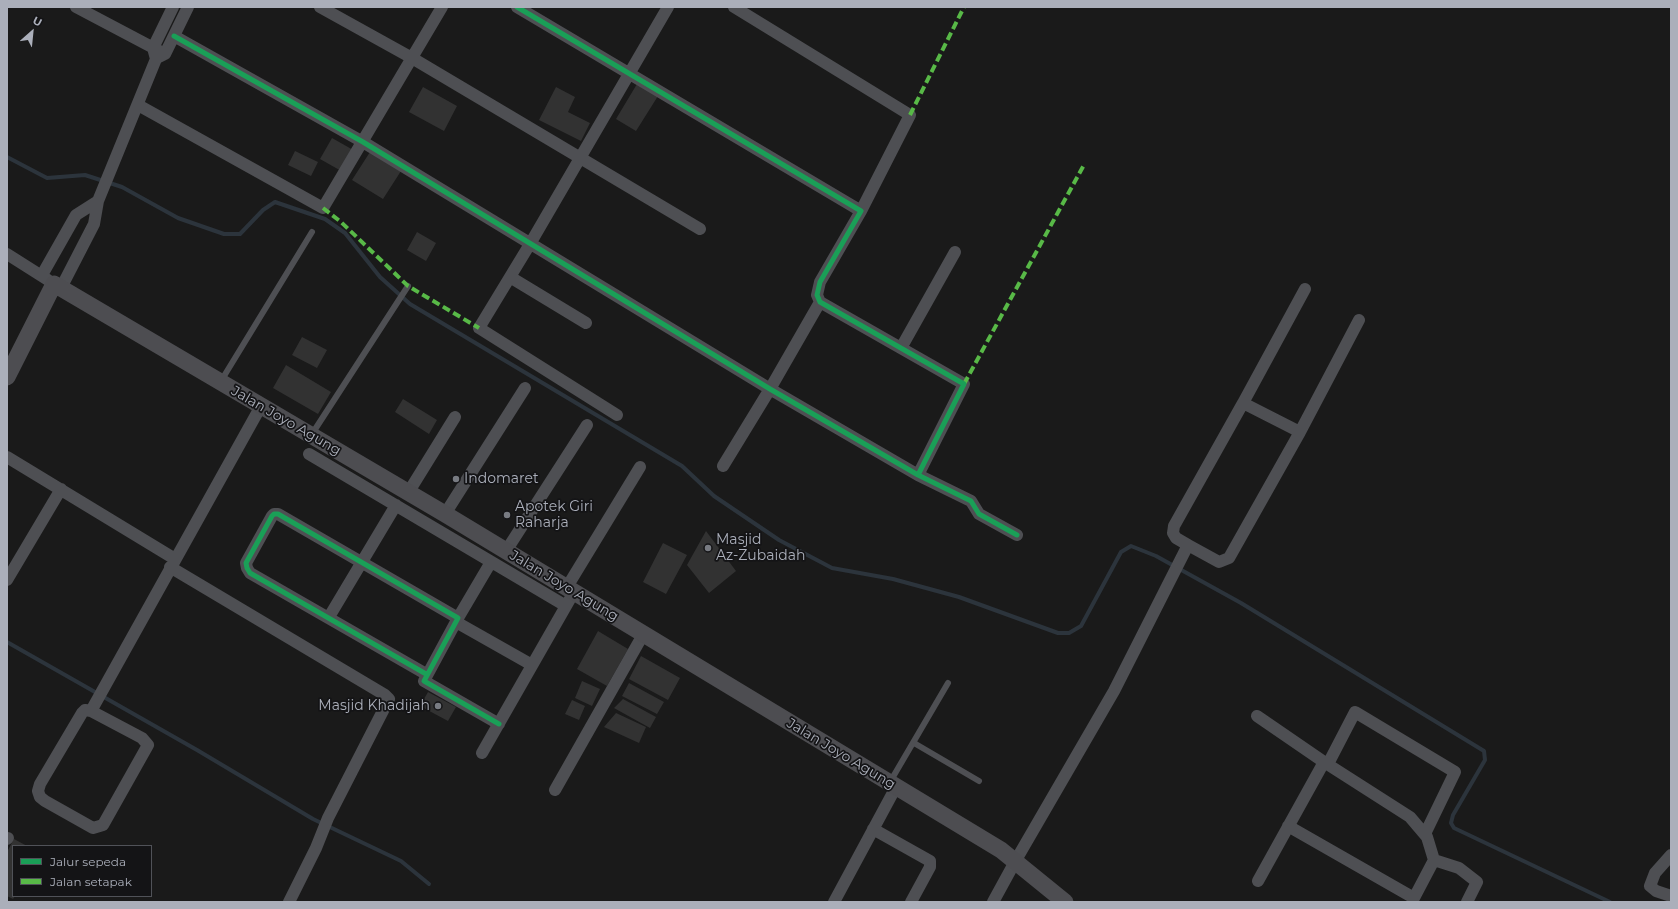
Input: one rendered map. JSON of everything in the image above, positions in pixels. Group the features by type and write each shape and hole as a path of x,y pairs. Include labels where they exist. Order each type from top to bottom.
{"main road":[{"path":"7,376 53,282"},
{"name":"Jalan Joyo Agung","path":"53,282 506,551 569,595 644,633 1001,850 1016,860 1065,902"}],"street":[{"path":"53,282 94,224 98,201 158,54 173,7"},
{"path":"158,54 174,36 188,7"},
{"path":"320,7 412,58 579,158 700,228"},
{"path":"138,105 323,208 442,7"},
{"path":"518,7 862,211"},
{"path":"617,415 478,328 530,244 668,7"},
{"path":"734,7 910,115 862,211 820,282 817,295 820,302 964,384 918,475"},
{"path":"79,8 158,54"},
{"path":"174,36 363,142 770,389 918,475 971,501 979,514 1017,535"},
{"path":"53,282 76,215 98,201"},
{"path":"901,348 955,252"},
{"path":"7,254 53,282"},
{"path":"510,277 586,323"},
{"path":"1305,289 1174,526 1176,538 1188,545 1219,562 1229,558 1300,432 1359,320"},
{"path":"723,466 770,389 820,302"},
{"path":"445,514 525,388"},
{"path":"1243,403 1300,432"},
{"path":"94,706 142,738 148,745 103,825 93,828 44,801 40,797 38,791 40,784 82,713 94,706 261,406"},
{"path":"408,493 455,417"},
{"path":"506,551 587,425"},
{"path":"309,454 491,562 569,595"},
{"path":"7,456 61,489 173,563 385,695 389,699 328,818 316,848 290,902"},
{"path":"482,753 532,665 640,467"},
{"path":"7,580 61,489"},
{"path":"329,617 396,505"},
{"path":"426,674 250,573 246,568 246,563 274,514 278,514 532,665"},
{"path":"993,902 1114,690 1188,545"},
{"path":"491,562 426,674 424,681 498,724"},
{"path":"555,790 644,633"},
{"path":"1258,881 1288,826 1355,712 1456,772 1425,834"},
{"path":"1257,716 1326,763 1410,817 1425,834 1431,846 1434,860 1413,900 1288,826"},
{"path":"834,902 873,829 893,785"},
{"path":"873,829 927,858 930,862 930,867 911,902"},
{"path":"1671,855 1655,873 1650,886 1656,891 1671,896"},
{"path":"1434,860 1459,868 1477,882 1467,902"}],"lane":[{"path":"220,382 312,232"},
{"path":"312,435 407,288"},
{"path":"893,785 914,743 948,683"},
{"path":"914,743 979,781"}],"building":[{"path":"637,84 658,96 636,131 616,119"},
{"path":"423,87 457,106 444,131 409,112"},
{"path":"556,87 575,97 568,112 590,123 581,141 539,120"},
{"path":"332,138 355,151 343,172 320,159"},
{"path":"295,151 318,162 311,176 288,165"},
{"path":"370,152 401,171 383,199 352,180"},
{"path":"417,232 436,243 426,261 407,250"},
{"path":"302,337 327,350 317,368 292,355"},
{"path":"286,365 331,392 318,414 273,388"},
{"path":"403,399 437,420 429,434 395,412"},
{"name":"Masjid Az-Zubaidah","path":"706,531 736,571 709,593 687,565"},
{"path":"663,543 687,555 666,594 643,582"},
{"path":"598,631 628,649 607,686 577,669"},
{"path":"641,656 680,678 668,700 629,679"},
{"path":"582,681 600,689 592,706 575,698"},
{"path":"629,683 664,702 657,714 622,696"},
{"name":"Masjid Khadijah","path":"428,692 456,707 448,721 420,706"},
{"path":"623,699 656,717 650,728 614,708"},
{"path":"572,700 585,706 579,720 565,714"},
{"path":"616,713 646,727 639,743 604,727"},
{"path":"14,839 25,845 12,845 12,897 14,897 13,899 7,896 7,852"}],"waterway":[{"path":"7,157 47,178 85,175 122,187 178,218 224,234 240,234 263,210 275,202 325,219 345,233 380,277 410,304 682,466 714,496 779,540 832,568 893,579 959,597 1058,633 1069,633 1081,626 1121,552 1131,546 1156,556 1241,603 1484,751 1485,760 1453,815 1451,823 1454,828 1610,902"},
{"path":"7,642 197,750 313,819 401,861 429,884"}],"marked path":[{"path":"910,115 964,7"},
{"path":"964,384 1085,163"},
{"path":"323,208 341,222 408,286 479,328"}],"cycle path":[{"path":"517,7 861,211 820,282 817,295 820,302 964,384 918,475"},
{"path":"174,36 363,142 770,389 918,475 971,501 979,514 1017,535"},
{"path":"426,674 250,573 246,563 274,514 278,514 458,618 424,681 499,724"}],"place":[{"name":"Indomaret","path":"456,479"},
{"name":"Apotek Giri Raharja","path":"507,515"},
{"name":"Masjid Az-Zubaidah","path":"708,548"},
{"name":"Masjid Khadijah","path":"438,706"}]}
